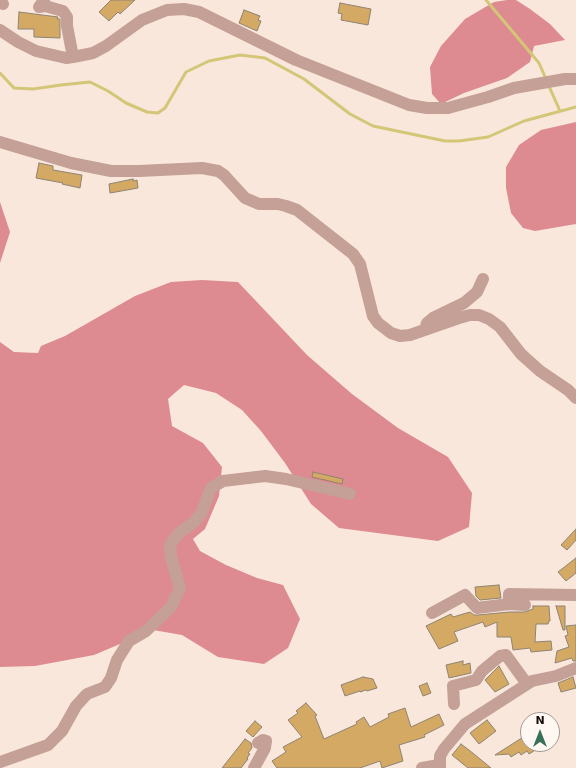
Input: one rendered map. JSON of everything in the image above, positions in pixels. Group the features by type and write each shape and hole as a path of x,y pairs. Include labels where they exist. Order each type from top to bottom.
{"street":[{"path":"44,0 39,7 45,6 63,12 67,17 67,26 74,57"},
{"path":"0,30 18,42 36,51 52,56 66,58 93,53 106,46 142,20 168,10 184,9 199,12 296,60 409,105 427,108 448,108 488,98 514,88 576,79"},
{"path":"0,142 71,163 111,171 202,168 218,171 224,175 245,198 259,204 278,204 297,210 353,254 360,264 373,316 391,333 400,336 410,335 470,315 479,315 489,319 500,327 521,354 576,398"},
{"path":"424,331 427,323 433,318 464,303 477,292 483,278"},
{"path":"0,762 48,745 62,730 76,706 87,694 104,687 111,678 117,660 129,641 146,631 171,607 180,588 171,556 170,545 178,533 194,522 201,514 211,488 223,481 265,476 286,479 350,494"},
{"path":"509,604 509,594 576,595"},
{"path":"432,613 465,595 477,608 509,604 525,605"},
{"path":"454,704 453,686 476,680 482,671 500,656 506,655 527,684"},
{"path":"422,768 440,766 440,756 444,749 465,724 532,681 556,676 576,668"},
{"path":"254,768 265,748 266,741 263,740 258,743"}],"shaded area":[{"path":"516,0 530,9 550,24 565,40 534,46 530,62 507,78 464,93 441,104 432,94 430,67 441,46 465,19 494,2"},
{"path":"576,122 576,224 535,231 523,228 511,213 506,188 506,167 519,145 541,130"},
{"path":"0,202 10,232 0,263"},
{"path":"202,280 238,282 307,355 352,394 398,428 448,457 472,493 469,527 438,541 339,528 311,504 285,463 261,431 242,410 216,393 184,385 168,399 172,426 203,443 222,467 219,496 205,529 193,539 200,551 226,565 257,578 283,585 300,619 288,648 264,664 218,657 182,635 153,630 94,655 35,666 0,667 0,342 14,352 38,353 41,346 65,336 135,296 171,282"}],"building":[{"path":"111,0 135,0 120,14 118,12 109,21 99,12"},
{"path":"340,3 371,9 368,25 341,20 342,14 338,13"},
{"path":"244,10 260,16 258,20 261,21 257,31 239,23"},
{"path":"19,12 58,17 57,19 60,19 60,38 34,37 34,29 18,29"},
{"path":"39,163 53,166 53,170 82,175 80,188 36,178"},
{"path":"133,179 133,181 137,180 138,188 110,193 109,184"},
{"path":"313,472 343,479 342,484 312,477"},
{"path":"576,529 576,540 567,550 561,545"},
{"path":"576,558 576,573 566,581 558,572"},
{"path":"499,585 501,598 480,600 476,596 475,587"},
{"path":"533,606 549,606 550,621 548,624 536,624 535,642 551,641 552,650 531,652 530,648 513,650 511,637 497,637 497,622 485,627 483,622 454,632 458,641 439,649 426,626 451,614 453,617 470,612 474,615 478,615 525,612 533,609"},
{"path":"556,606 565,606 565,630 563,630"},
{"path":"576,625 576,661 573,661 572,658 555,663 557,651 569,647 565,636 568,635 566,626"},
{"path":"463,661 463,665 470,663 471,673 449,678 446,665"},
{"path":"499,666 509,684 495,692 485,680"},
{"path":"363,677 373,679 377,688 367,691 360,691 345,696 341,685"},
{"path":"573,677 576,688 561,692 558,683"},
{"path":"427,683 431,693 423,696 419,686"},
{"path":"306,703 317,715 315,716 324,739 357,724 356,722 364,717 370,727 389,717 388,714 405,708 411,727 439,714 444,725 424,735 425,737 399,745 403,761 382,768 380,761 360,768 277,768 272,761 286,752 283,747 302,737 288,720 298,713 296,711"},
{"path":"487,720 496,731 479,744 470,733"},
{"path":"255,721 262,727 253,737 246,731"},
{"path":"245,739 251,743 252,748 248,753 250,754 247,758 248,759 241,768 222,768"},
{"path":"520,739 520,752 526,752 521,755 519,752 511,757 509,754 495,755"},
{"path":"461,744 491,768 468,768 452,755"}],"waterway":[{"path":"486,0 539,63 546,79"},
{"path":"0,73 14,88 33,89 90,82 108,91 126,103 147,112 158,113 165,108 186,72 209,61 240,55 265,58 304,79 350,114 373,126 445,141 459,141 488,137 524,121 576,107"},
{"path":"548,84 560,111"}]}
